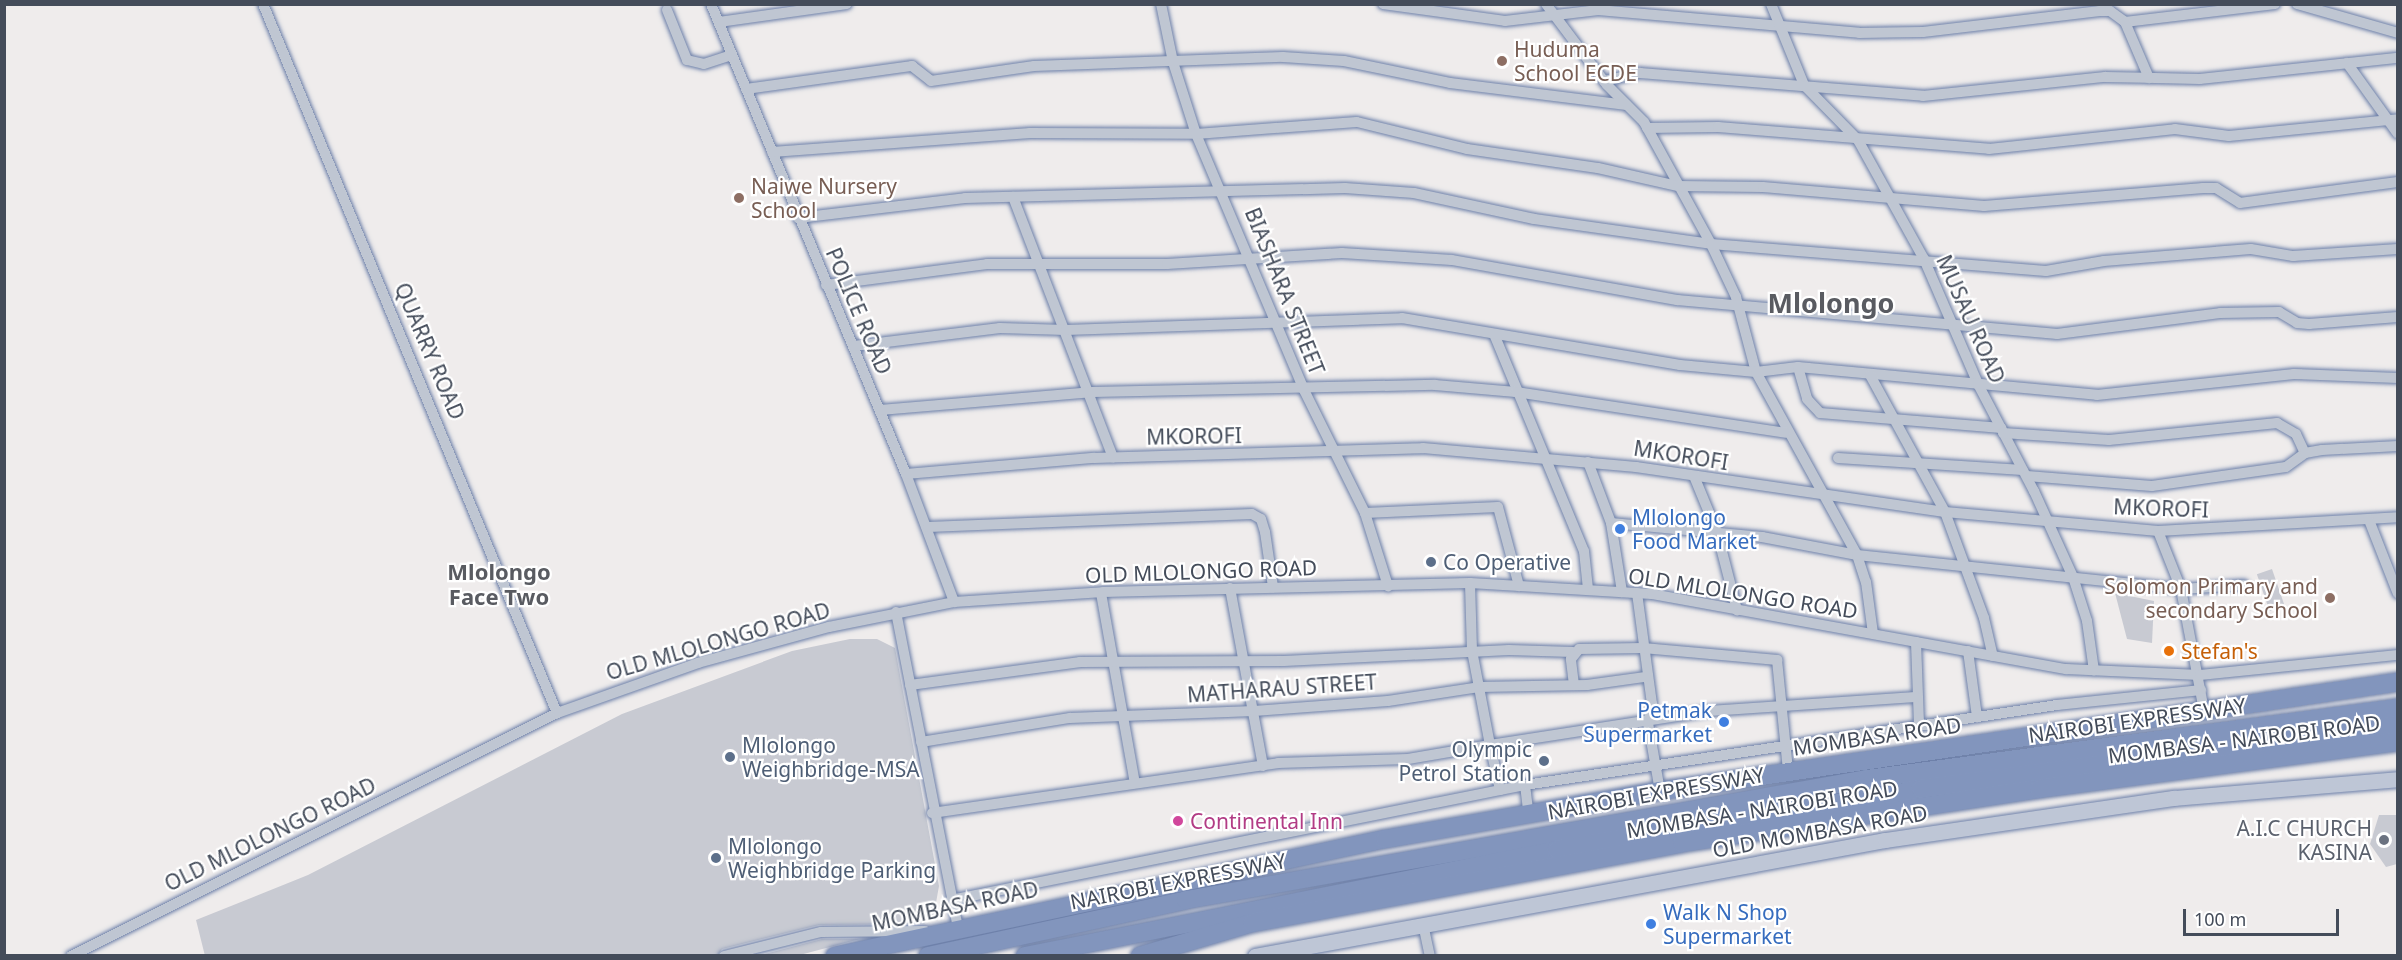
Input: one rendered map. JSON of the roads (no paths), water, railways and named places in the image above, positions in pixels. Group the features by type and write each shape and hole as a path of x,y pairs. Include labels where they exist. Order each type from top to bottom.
{"highway":[{"name":"MOMBASA ROAD","path":"836,956 1385,839 1788,771 2397,682"},
{"name":"NAIROBI EXPRESSWAY","path":"928,956 1186,900 1855,781 2397,708"},
{"name":"NAIROBI EXPRESSWAY","path":"1024,956 1557,849 1921,789 2397,725"},
{"name":"MOMBASA - NAIROBI ROAD","path":"1140,956 1252,922 1682,843 2039,789 2397,742"}],"street":[{"name":"QUARRY ROAD","path":"263,4 556,713"},
{"name":"POLICE ROAD","path":"711,4 928,527 954,602"},
{"path":"719,22 848,4"},
{"name":"BIASHARA STREET","path":"1161,4 1173,62 1196,134 1224,192 1304,390 1365,513 1388,586"},
{"path":"1383,4 1505,21 1598,10 1780,27 1923,32 2110,11 2125,22 2149,78"},
{"path":"1546,4 1552,16 1604,81 1647,128 1711,244 1739,306 1756,372 1786,433 1857,555 1866,582 1873,634"},
{"name":"MUSAU ROAD","path":"1772,4 1804,85 1858,140 1894,199 1924,259 1979,386 2025,473 2073,578 2087,621 2094,671"},
{"path":"2125,22 2275,4"},
{"path":"2297,4 2397,33"},
{"path":"667,10 687,60 704,64 732,55"},
{"path":"746,89 912,66 931,81 1034,66 1319,58 1450,83 1627,105"},
{"path":"1604,81 1640,73 1923,96 2105,77 2200,79 2397,58"},
{"path":"2347,63 2393,120 2397,134"},
{"path":"1647,128 1718,128 1989,148 2175,129 2229,136 2393,120"},
{"path":"772,152 1030,133 1196,134 1357,122 1467,149 1598,168 1678,186 1763,187 1894,199 2018,206 2216,188 2240,203 2397,182"},
{"path":"798,218 965,198 1345,188 1414,193 1534,219 1711,244 1924,259 2046,271 2104,261 2251,249 2293,256 2397,249"},
{"path":"1014,197 1113,457"},
{"path":"826,285 914,271 1038,262 1167,264 1342,253 1452,260 1677,300 2057,334 2220,313 2279,312 2296,323 2309,324 2397,316"},
{"path":"854,346 1000,328 1066,330 1402,318 1680,365 1756,372 1798,367 1979,386 2097,395 2294,374 2397,378"},
{"path":"1494,334 1516,392 1546,457 1584,551 1588,590"},
{"path":"1798,367 1807,399 1820,413 2109,440 2277,423 2296,434 2305,453"},
{"path":"1870,375 1945,512 1965,566 1993,656"},
{"path":"880,410 1089,393 1304,390 1435,385 1516,392 1786,433"},
{"path":"1838,458 2152,486 2286,467 2305,453 2397,446"},
{"name":"MKOROFI","path":"906,474 1113,457 1336,454 1423,448 1588,462 1945,512 2048,523 2157,531 2369,520"},
{"path":"1588,462 1611,523 1622,592"},
{"path":"1694,476 1717,532 1737,610"},
{"path":"1365,513 1498,507 1519,586"},
{"path":"928,527 1252,514 1261,519 1265,532 1274,587"},
{"path":"2397,517 2369,520 2394,573 2397,594"},
{"path":"1611,523 1717,532 1857,555 2181,589 2244,585"},
{"path":"2157,531 2181,589 2200,675 2204,711"},
{"name":"OLD MLOLONGO ROAD","path":"71,956 556,713 648,677 896,612 954,602 1230,588 1470,583 1637,593 1993,656 2094,671 2200,675 2397,655"},
{"path":"1470,583 1472,651 1500,790"},
{"path":"1230,588 1241,659 1254,711 1263,766"},
{"path":"1101,593 1135,783"},
{"path":"1637,593 1645,677 1652,704 1648,723 1660,791"},
{"path":"724,956 831,931 950,930 951,900 932,813 921,741 896,612"},
{"path":"1916,642 1916,697 1919,725"},
{"name":"MATHARAU STREET","path":"910,685 1046,665 1241,659 1425,657 1472,651 1573,652 1644,648 1777,660 1783,706"},
{"path":"1968,651 1977,717"},
{"path":"1573,652 1574,685"},
{"name":"MATHARAU STREET","path":"921,741 1029,722 1254,711 1388,701 1479,687 1574,685 1645,677"},
{"path":"951,900 1525,784 1919,725 2201,690"},
{"path":"932,813 1305,760 1408,759 1648,723 1709,711 1916,697"},
{"path":"1783,706 1784,746 1788,771"},
{"name":"OLD MOMBASA ROAD","path":"1255,956 1807,854 2081,810 2257,789 2397,779"},
{"path":"1525,784 1530,816"},
{"path":"1423,924 1430,956"}],"place":[{"name":"Huduma School ECDE","path":"1502,61"},
{"name":"Naiwe Nursery School","path":"739,198"},
{"name":"Mlolongo Food Market","path":"1620,529"},
{"name":"Co Operative","path":"1431,562"},
{"name":"Solomon Primary and secondary School","path":"2330,598"},
{"name":"Stefan's","path":"2169,651"},
{"name":"Petmak Supermarket","path":"1724,722"},
{"name":"Mlolongo Weighbridge-MSA","path":"730,757"},
{"name":"Olympic Petrol Station","path":"1544,761"},
{"name":"Continental Inn","path":"1178,821"},
{"name":"A.I.C CHURCH KASINA","path":"2384,840"},
{"name":"Mlolongo Weighbridge Parking","path":"716,858"},
{"name":"Walk N Shop Supermarket","path":"1651,924"}],"district":[{"name":"Mlolongo","path":"1831,303"},
{"name":"Mlolongo Face Two","path":"499,584"}]}
